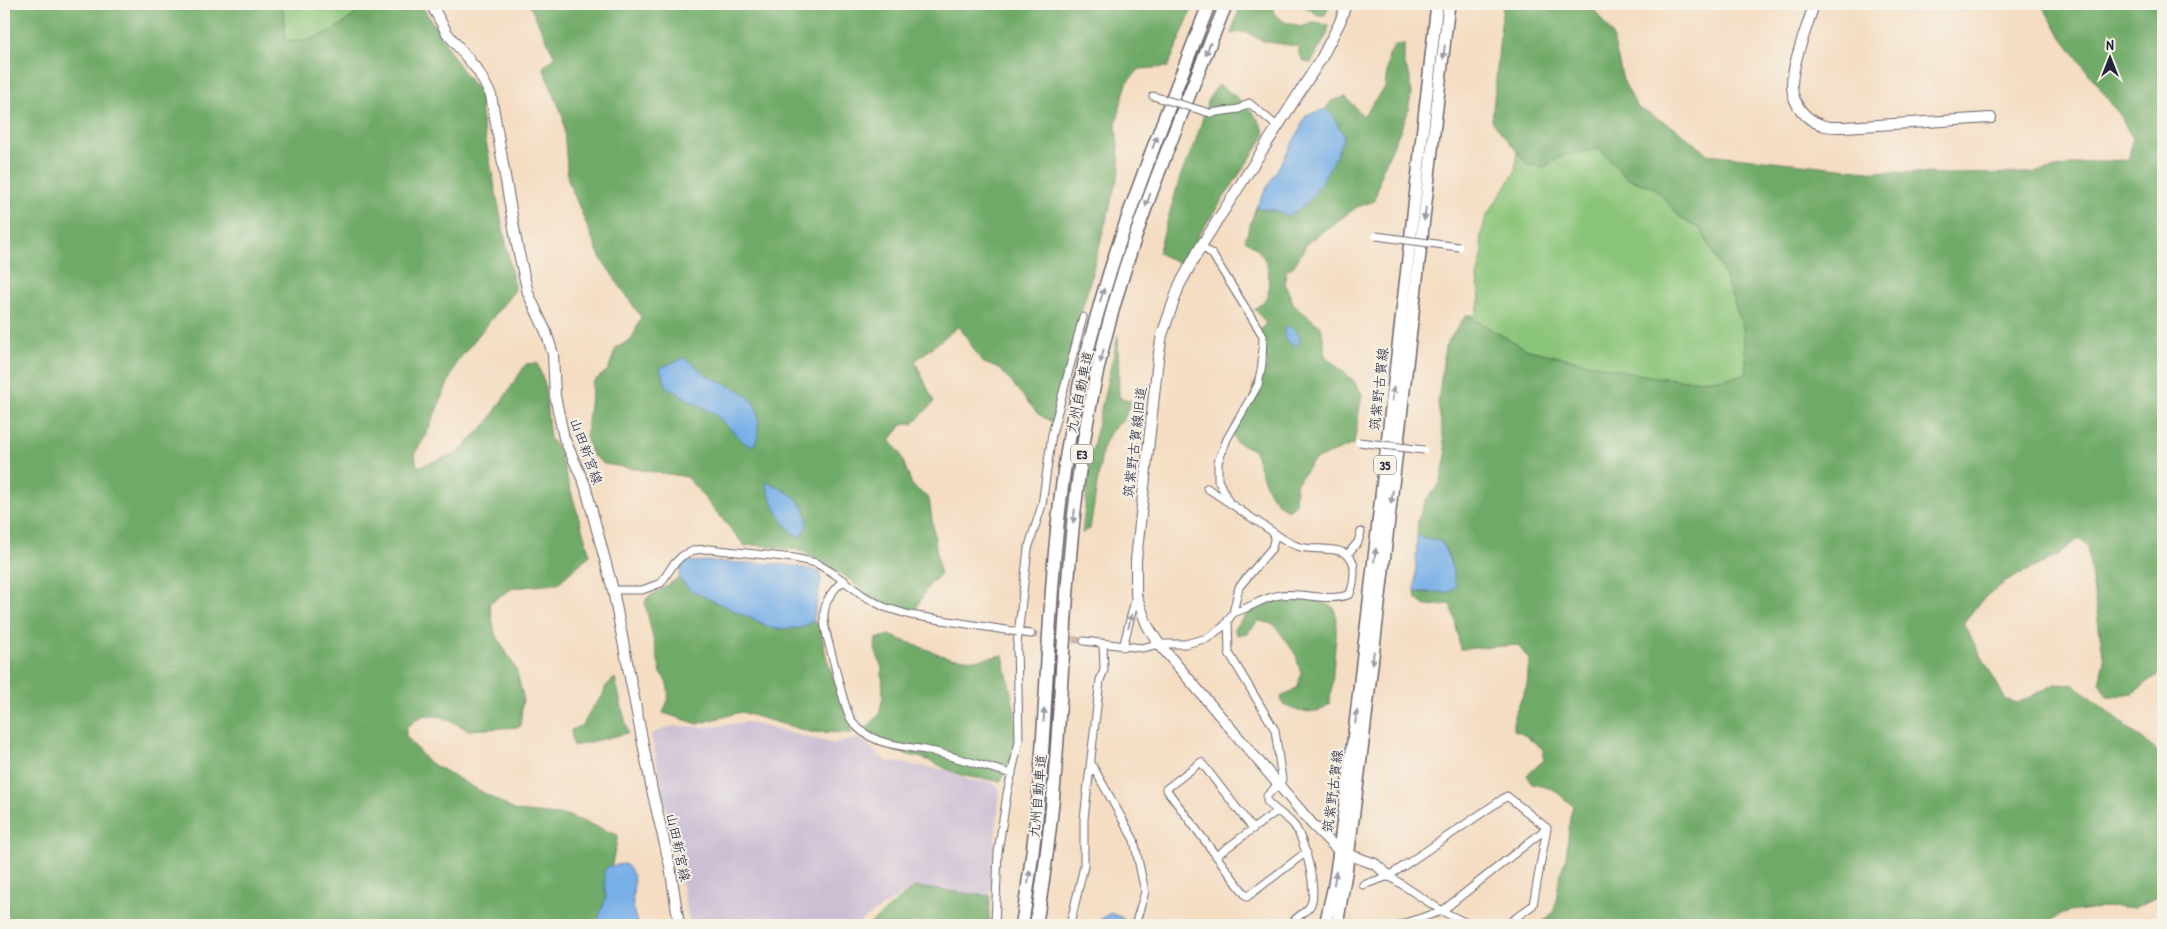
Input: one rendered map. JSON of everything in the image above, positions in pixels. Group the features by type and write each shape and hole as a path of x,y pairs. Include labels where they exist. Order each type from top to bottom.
{"highway":[{"name":"九州自動車道","path":"1022,925 1039,793 1055,549 1068,448 1079,386 1096,314 1120,237 1146,164 1209,4"},
{"name":"九州自動車道","path":"1036,925 1053,798 1072,530 1080,465 1093,390 1130,250 1226,4"}],"main road":[{"name":"筑紫野古賀線","path":"1336,925 1437,4"},
{"name":"筑紫野古賀線","path":"1325,925 1344,852 1450,4"}],"street":[{"name":"山田新宮線","path":"431,4 447,33 478,72 491,95 517,245 528,293 546,332 553,354 555,396 564,438 585,485 613,590 650,780 670,866 679,925"},
{"name":"筑紫野古賀線旧道","path":"1344,852 1312,824 1280,784 1159,644 1147,625 1136,595 1136,560 1140,510 1162,335 1179,286 1202,246 1321,59 1340,22 1346,4"},
{"path":"1814,4 1795,68 1792,88 1805,116 1823,126 1845,127 1991,118"},
{"path":"1153,96 1210,113 1239,109 1249,102 1278,126"},
{"path":"1376,236 1459,247"},
{"path":"1202,246 1212,254 1263,336 1262,364 1258,384 1227,438 1218,462 1218,480 1229,502"},
{"path":"995,925 998,852 1007,794 1019,740 1017,644 1020,631 1023,582 1028,549 1042,505 1052,434 1083,317"},
{"path":"1359,442 1424,450"},
{"path":"1207,488 1284,540 1301,547 1344,552 1354,565 1353,585 1350,594 1333,598 1300,594 1281,595 1262,599 1246,609 1233,613"},
{"path":"1084,641 1142,648 1159,644 1185,644 1208,638 1228,621 1233,613 1239,587 1272,548 1273,532"},
{"path":"1348,555 1358,542 1361,532"},
{"path":"613,590 642,590 661,582 682,556 694,550 709,549 794,558 816,563 844,580 864,596 884,607 910,615 1031,634"},
{"path":"844,580 834,588 828,598 823,624 852,720 866,735 890,744 934,752 1012,774"},
{"path":"1123,647 1136,595"},
{"path":"1228,621 1229,653 1275,730 1282,780 1267,796 1267,801 1294,825 1307,854 1313,898 1310,907 1293,920 1291,925"},
{"path":"1070,925 1084,866 1084,819 1100,680 1104,670 1103,644"},
{"path":"1253,829 1201,762 1166,789 1248,897 1301,856 1307,854"},
{"path":"1091,764 1134,840 1145,892 1136,925"},
{"path":"1364,885 1389,876 1507,796 1547,828"},
{"path":"1216,856 1277,811"},
{"path":"1400,925 1442,911 1547,828"},
{"path":"1506,925 1533,905 1547,828"},
{"path":"1344,852 1375,864 1389,876 1442,911 1470,925"}],"shaded area":[{"path":"746,722 834,744 860,738 886,761 947,770 970,781 991,782 1000,789 990,896 914,887 855,925 690,925 651,734 673,726 708,727"}],"green space":[{"path":"4,4 282,4 286,40 298,41 310,39 328,32 368,4 420,4 456,62 481,93 481,116 515,290 457,362 425,437 415,453 417,467 458,453 488,422 526,364 537,363 544,381 550,439 558,448 590,555 557,584 513,588 489,603 495,633 516,669 523,697 520,727 469,730 442,717 424,715 406,727 406,736 427,761 516,811 569,816 618,835 610,874 606,925 4,925"},
{"path":"282,4 368,4 328,32 310,39 286,41"},
{"path":"529,4 1194,4 1168,67 1140,69 1128,81 1116,125 1120,169 1052,422 1038,414 1001,370 982,362 959,326 915,361 934,402 913,424 902,425 890,440 900,453 912,485 929,499 940,575 926,589 914,613 871,598 845,576 800,550 754,545 745,546 687,477 604,464 591,454 586,436 593,382 608,370 616,348 632,339 641,317 600,257 568,180 563,117 543,67 555,57"},
{"path":"1241,4 1272,4 1274,14 1285,22 1300,27 1314,23 1329,25 1327,34 1311,63 1304,62 1299,53 1299,47 1268,42 1243,32 1231,34"},
{"path":"1301,4 1327,4 1328,8 1325,15 1318,15"},
{"path":"1503,4 1590,4 1612,34 1623,80 1637,107 1678,130 1707,154 1867,171 1950,174 2032,173 2091,161 2125,160 2129,158 2132,139 2122,118 2061,36 2041,4 2163,4 2163,671 2133,693 2108,697 2099,683 2104,661 2087,546 2081,539 2072,543 2059,554 1994,590 1982,600 1964,625 2006,700 2018,703 2055,684 2075,685 2163,756 2163,896 2156,897 2135,908 2115,906 2069,912 2059,915 2045,925 1539,925 1554,912 1560,874 1566,859 1570,817 1573,806 1553,789 1532,784 1527,775 1544,760 1544,750 1528,737 1514,730 1514,716 1527,685 1529,660 1518,645 1460,649 1455,619 1450,604 1426,606 1416,599 1415,592 1430,593 1454,574 1442,542 1417,536 1418,520 1426,500 1440,483 1446,456 1438,404 1445,346 1466,315 1528,350 1642,375 1679,380 1722,379 1747,374 1743,327 1721,267 1701,230 1681,218 1655,188 1626,178 1600,149 1564,155 1544,167 1528,165 1492,121"},
{"path":"1404,44 1404,63 1410,77 1411,95 1407,115 1381,173 1375,201 1357,207 1308,242 1294,266 1286,271 1285,284 1294,305 1321,327 1325,356 1353,380 1362,394 1354,444 1314,460 1296,484 1295,505 1288,510 1275,500 1270,492 1254,450 1236,442 1231,432 1235,422 1251,405 1253,386 1267,365 1264,349 1258,334 1266,323 1255,309 1268,297 1269,279 1267,264 1259,252 1245,240 1256,207 1268,211 1303,207 1326,173 1344,136 1333,116 1326,109 1331,101 1346,97 1363,116 1385,87 1389,55 1395,45"},
{"path":"1218,85 1247,106 1259,121 1265,136 1200,233 1182,265 1158,253 1180,177 1196,140 1209,98"},
{"path":"1600,149 1626,178 1655,188 1681,218 1701,230 1721,267 1743,327 1747,374 1722,379 1679,380 1642,375 1528,350 1466,315 1476,315 1480,297 1477,278 1483,252 1480,239 1486,217 1515,172 1517,152 1528,165 1544,167 1564,155"},
{"path":"1118,335 1119,397 1131,401 1124,419 1110,433 1103,447 1090,529 1082,533 1096,431"},
{"path":"679,578 691,589 705,597 736,610 801,628 813,621 820,625 826,656 852,733 810,732 741,712 698,724 663,713 668,697 668,688 661,673 645,603 647,598"},
{"path":"1296,596 1317,600 1334,608 1337,620 1329,704 1318,712 1298,711 1283,705 1281,697 1298,687 1301,674 1296,655 1274,624 1259,621 1247,633 1237,635 1234,628 1251,610 1267,602"},
{"path":"889,635 947,657 976,660 1003,655 1015,713 1015,751 1000,782 965,776 922,758 890,750 877,743 863,731 879,715 883,697 882,668 875,649 876,639"},
{"path":"615,678 628,733 573,746 571,730 583,725 592,708 602,697 606,686"},
{"path":"914,887 990,896 989,925 869,925"}],"water":[{"path":"1326,109 1333,116 1344,136 1332,164 1313,195 1301,208 1287,216 1276,211 1256,207 1298,133 1306,115"},
{"path":"1287,327 1295,330 1298,334 1300,342 1297,346 1291,344 1285,338 1284,329"},
{"path":"684,358 712,378 741,391 754,404 758,414 758,434 754,445 747,445 716,415 667,387 660,368"},
{"path":"766,481 791,495 802,505 807,521 806,528 801,537 789,528 778,513 767,488"},
{"path":"1417,536 1441,542 1454,574 1456,586 1449,592 1415,592"},
{"path":"710,561 779,564 819,572 821,580 813,621 801,628 774,629 690,590 679,578 682,565 686,562"},
{"path":"625,864 630,869 634,878 633,908 638,925 596,925 606,898 604,871 609,866"},
{"path":"1110,913 1123,918 1128,925 1092,925"}],"tunnel":[{"path":"1031,634 1084,641"}]}
